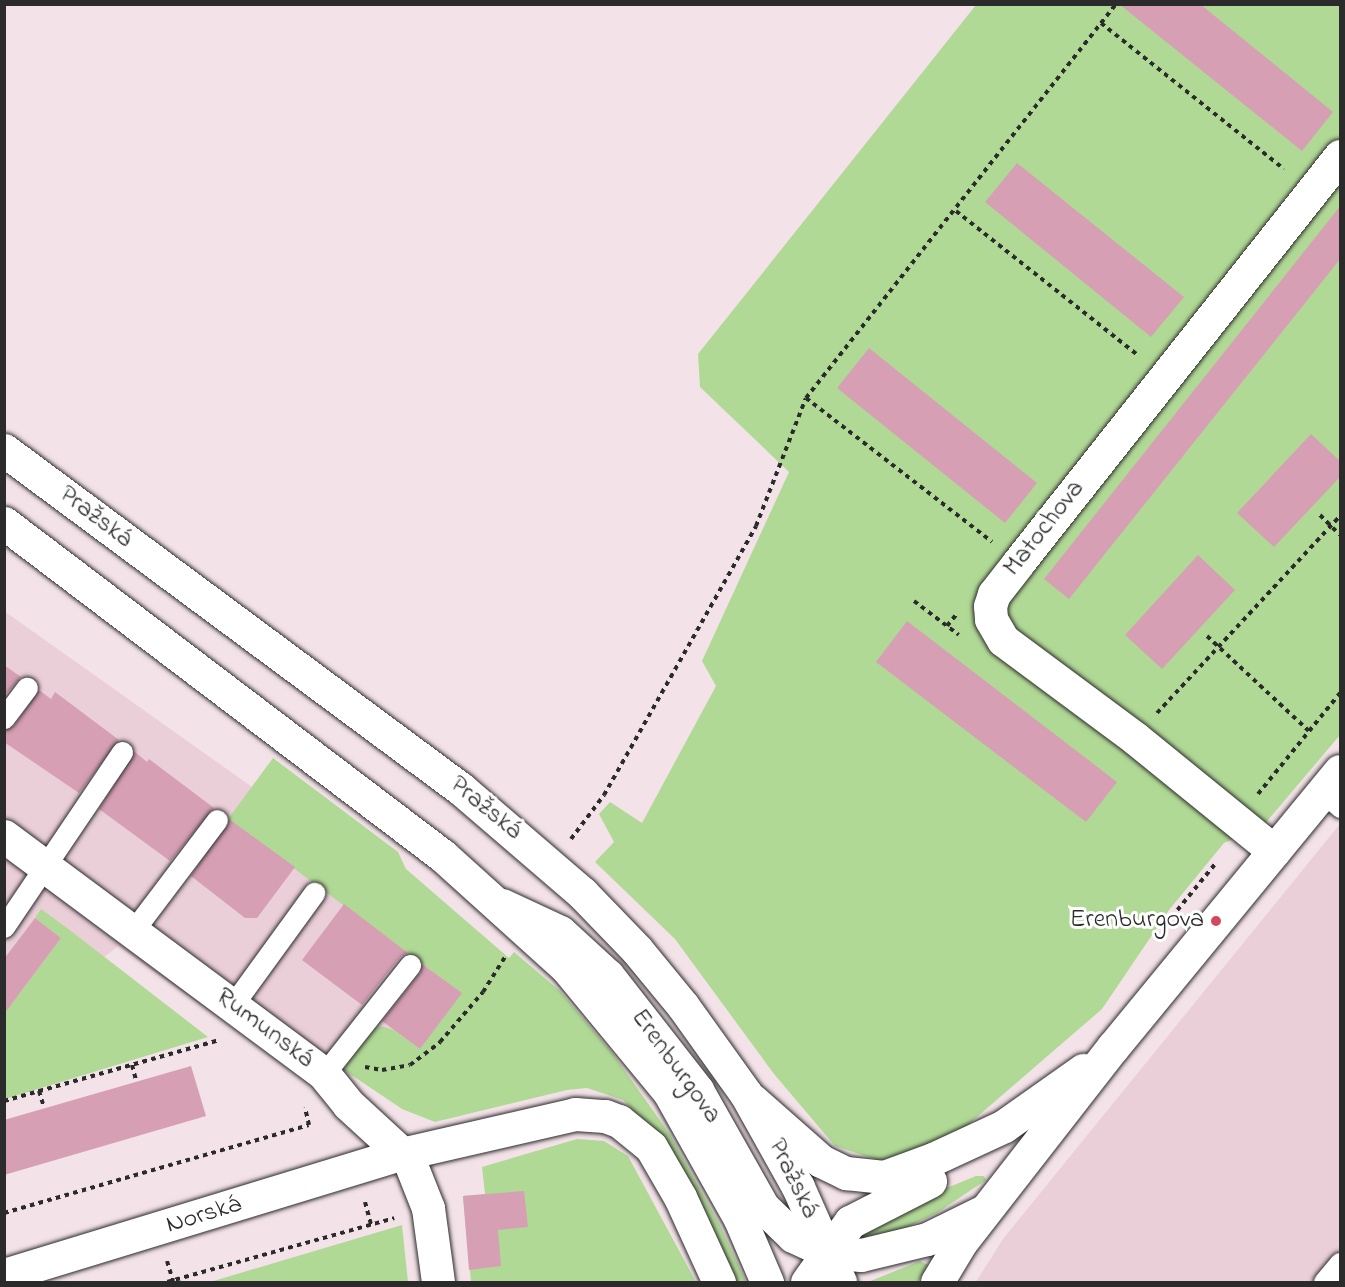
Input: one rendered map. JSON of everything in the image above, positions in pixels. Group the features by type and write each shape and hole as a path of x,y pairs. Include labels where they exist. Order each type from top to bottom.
{"street":[{"name":"Matochova","path":"1274,851 1135,738 996,631 990,606 994,594 1018,563 1341,156"},
{"name":"Pražská","path":"4,450 514,831 637,950 746,1094 779,1148 840,1282"},
{"path":"4,524 412,832 499,904 566,967 669,1092 730,1200 767,1282"},
{"name":"Erenburgova","path":"937,1282 984,1211 1113,1047 1274,851 1335,790"},
{"name":"Rumunská","path":"4,836 232,1006 329,1068 348,1104 402,1154 413,1168 424,1194 438,1282"},
{"name":"Erenburgova","path":"499,904 560,932 608,976 697,1090 772,1219 800,1241 827,1252 861,1255 891,1250 927,1239 984,1211"},
{"name":"Erenburgova","path":"746,1094 821,1161 846,1173 870,1177 898,1173 981,1137 1054,1092 1113,1047"},
{"name":"Erenburgova","path":"807,1282 840,1232 861,1215 1002,1143 1054,1092"},
{"path":"402,1154 560,1115 594,1115 619,1121 642,1137 665,1168 719,1282"},
{"name":"Norská","path":"4,1275 402,1154"}],"lane":[{"path":"4,718 27,688"},
{"path":"4,927 122,752"},
{"path":"133,931 217,820"},
{"path":"232,1006 314,893"},
{"path":"329,1068 410,965"},
{"path":"1324,1282 1341,1263"}],"path":[{"path":"569,842 604,795 756,526 806,398 956,211 1116,4"},
{"path":"1101,23 1313,192"},
{"path":"956,211 1165,376"},
{"path":"806,398 1018,563"},
{"path":"1320,515 1341,535"},
{"path":"1135,738 1341,516"},
{"path":"1207,636 1309,731"},
{"path":"1251,802 1341,693"},
{"path":"329,1068 382,1070 410,1065 440,1042 469,1009 506,954"},
{"path":"4,1101 219,1040"},
{"path":"132,1065 136,1080"},
{"path":"39,1091 44,1107"},
{"path":"4,1214 309,1125"},
{"path":"166,1282 371,1224 363,1192"}],"shaded area":[{"path":"4,611 524,980 489,1051 311,1083 118,946 25,1020 5,1013"},
{"path":"1340,824 1340,1282 976,1282 1003,1239"}],"green space":[{"path":"976,5 1340,5 1340,735 1263,826 1224,843 1169,910 1102,1009 955,1136 880,1161 835,1146 774,1074 675,939 595,862 614,842 599,814 610,802 642,823 716,686 702,661 789,472 700,387 698,354"},
{"path":"273,758 398,852 406,869 509,958 514,952 560,991 613,1054 671,1136 720,1225 746,1282 736,1282 719,1243 662,1139 623,1100 587,1088 567,1090 435,1122 402,1109 344,1070 349,1055 368,1032 380,1026 394,1030 420,1049 461,993 228,819"},
{"path":"41,909 208,1037 5,1099 5,984 19,994 61,938 35,918"},
{"path":"577,1139 604,1141 628,1156 696,1282 471,1282 463,1196 485,1194 482,1167"},
{"path":"976,1176 984,1176 986,1180 937,1213 899,1231 863,1238 860,1235 937,1192"},
{"path":"402,1225 408,1282 210,1282"},
{"path":"920,1261 928,1265 918,1282 868,1282"}],"building":[{"path":"1119,4 1200,4 1333,112 1302,151"},
{"path":"1017,163 1184,297 1151,337 985,202"},
{"path":"1341,205 1341,258 1069,599 1044,579"},
{"path":"869,348 1037,483 1005,523 837,388"},
{"path":"1311,434 1341,462 1341,476 1274,547 1237,513"},
{"path":"1198,555 1235,590 1162,669 1125,635"},
{"path":"907,621 1117,782 1086,822 876,662"},
{"path":"4,665 21,677 4,696"},
{"path":"39,690 51,699 55,692 119,740 79,793 4,742 4,730 14,726"},
{"path":"135,752 147,762 149,759 214,808 170,861 99,809"},
{"path":"229,819 295,867 257,918 245,918 191,876"},
{"path":"344,904 408,953 400,957 362,1005 302,960"},
{"path":"35,918 61,938 4,1014 4,959"},
{"path":"422,964 462,993 420,1049 382,1021 420,973"},
{"path":"191,1066 206,1116 4,1175 4,1120"},
{"path":"524,1191 528,1227 498,1230 501,1266 469,1270 463,1196"}],"place":[{"name":"Erenburgova","path":"1216,921"}]}
